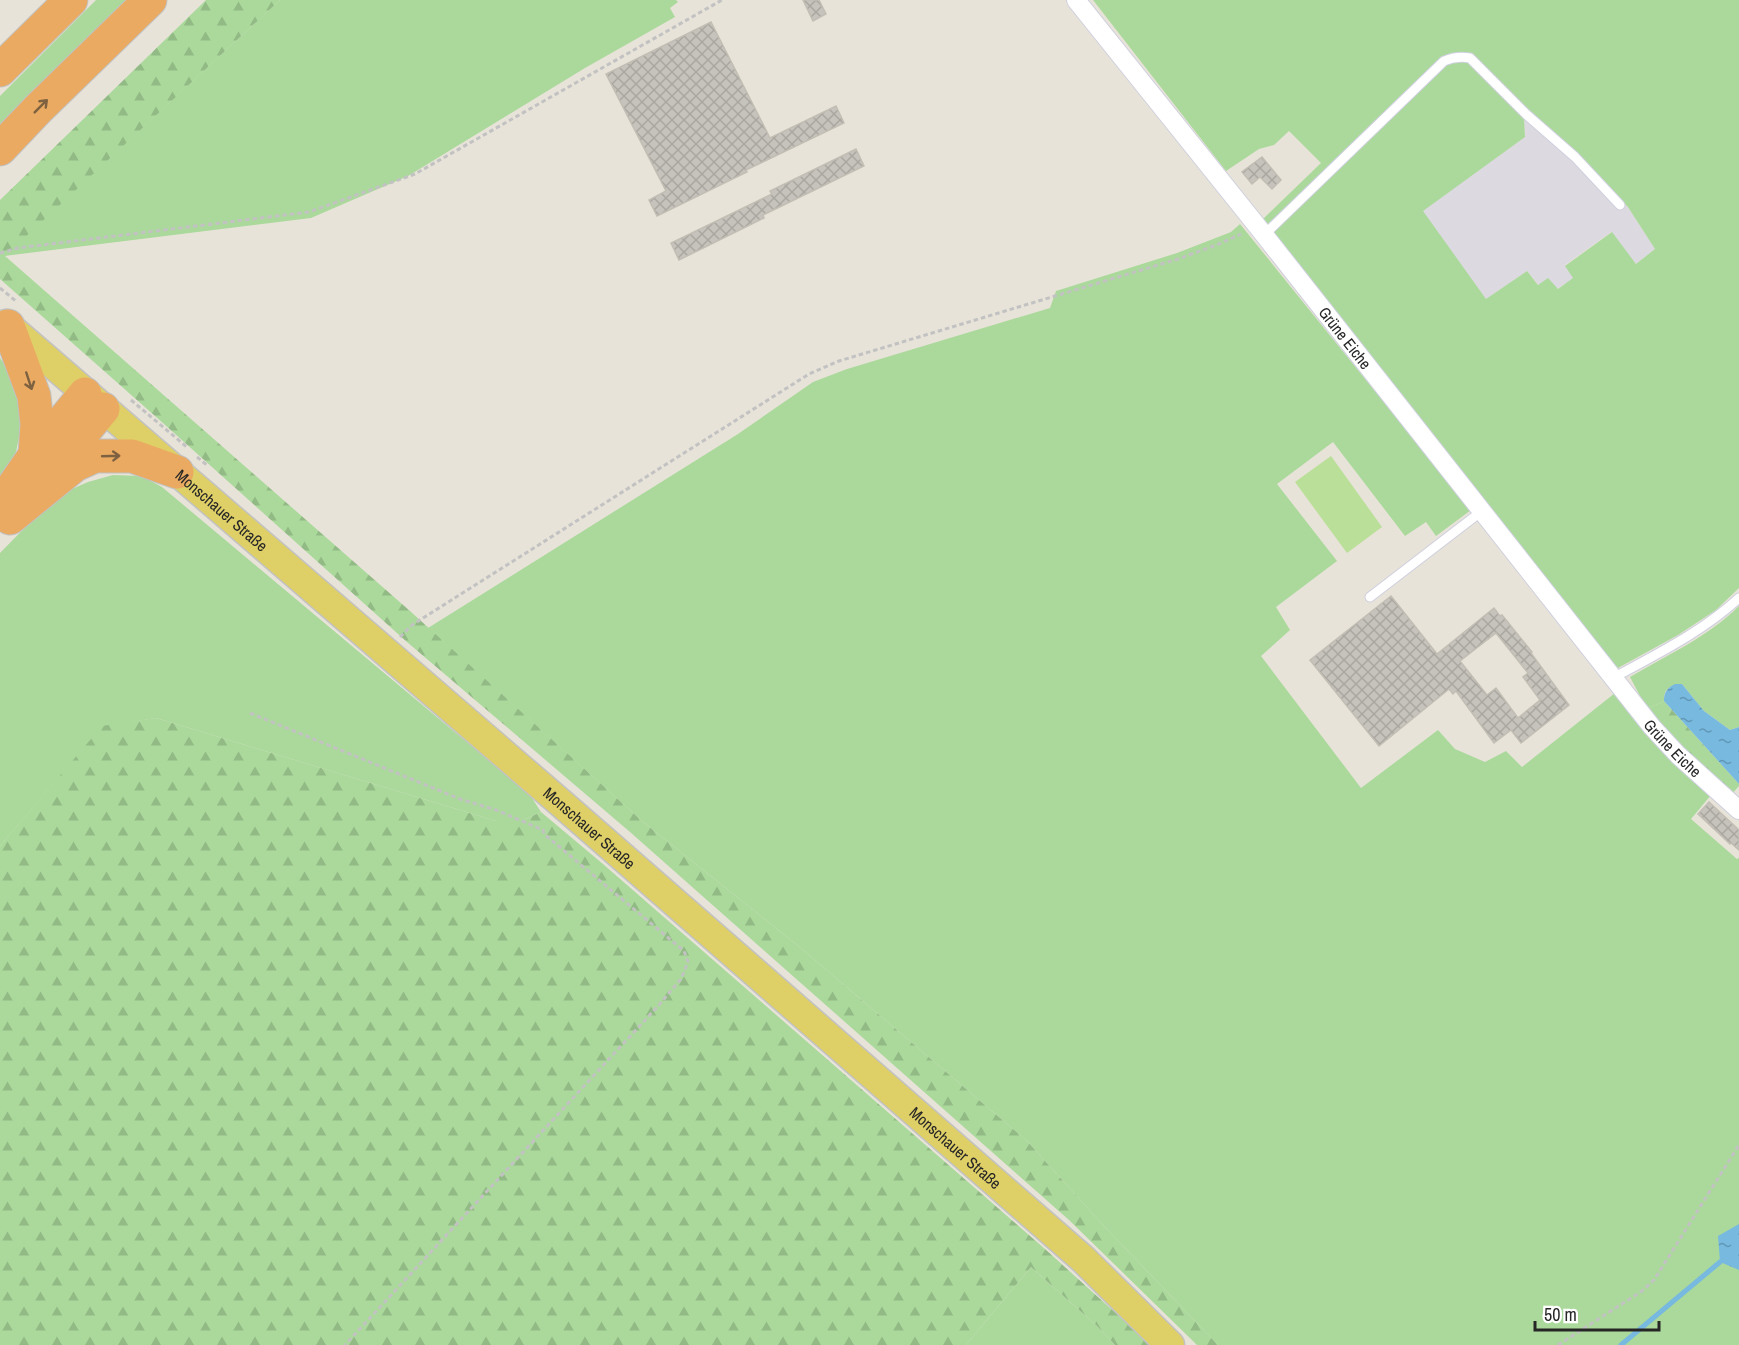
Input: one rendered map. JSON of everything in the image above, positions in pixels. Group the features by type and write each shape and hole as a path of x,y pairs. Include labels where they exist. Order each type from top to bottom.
{"highway":[{"path":"0,56 41,0"},
{"path":"0,70 71,0"},
{"path":"0,148 150,0"},
{"path":"4,322 34,396 37,424 35,455"},
{"path":"3,517 35,455 94,401"},
{"path":"3,517 94,401"},
{"path":"3,517 75,465 96,456 132,456 177,472"}],"main road":[{"name":"Monschauer Straße","path":"4,322 1065,1243 1170,1345"}],"street":[{"name":"Grüne Eiche","path":"1076,0 1652,727 1678,755 1737,805"}],"lane":[{"path":"1259,229 1444,61 1453,57 1470,58 1527,115 1575,157 1620,205"},
{"path":"1370,597 1482,511"},
{"path":"1613,678 1682,640 1720,615 1739,598"}],"path":[{"path":"0,253 18,248 309,212 415,174 722,0"},
{"path":"399,638 412,625 809,374 839,361 1178,259 1259,229"},
{"path":"250,713 460,799 496,810 543,830 544,834 684,951 688,962 681,979 658,1006 345,1345"},
{"path":"1558,1345 1654,1280 1739,1145"}],"shaded area":[{"path":"1532,111 1628,207 1655,249 1636,264 1611,232 1565,265 1574,278 1557,289 1539,285 1527,271 1486,299 1422,211 1525,137 1524,118"}],"green space":[{"path":"96,0 136,0 0,133 0,96"},
{"path":"206,0 280,0 5,256 410,611 642,821 802,949 1027,1141 1103,1225 1218,1345 1197,1345 1069,1220 630,832 407,642 0,279 0,200"},
{"path":"280,0 676,0 678,2 670,8 675,17 585,68 408,176 311,218 4,256"},
{"path":"1093,0 1739,0 1739,588 1716,610 1678,635 1616,669 1449,455 1261,221 1321,163 1289,131 1274,145 1259,149 1226,171","holes":["1532,112 1628,207 1655,249 1636,264 1612,232 1565,266 1573,278 1558,289 1548,278 1538,285 1527,271 1486,299 1423,211 1525,137 1524,118"]},
{"path":"1240,224 1471,510 1436,536 1426,522 1405,536 1333,442 1277,484 1337,561 1276,607 1290,630 1261,656 1361,788 1438,730 1455,749 1485,762 1506,751 1522,767 1615,693 1711,795 1691,819 1737,859 1739,858 1739,1345 1218,1345 1103,1225 1027,1141 802,949 642,821 428,628 738,434 813,382 847,369 1050,308 1056,291 1177,253 1231,232"},
{"path":"0,358 13,377 23,419 14,461 0,484"},
{"path":"1331,456 1382,527 1347,553 1295,482"},
{"path":"113,475 142,476 162,487 530,795 541,812 521,821 496,821 156,718 102,727 0,846 0,553 56,496 88,482"},
{"path":"1739,606 1739,727 1730,730 1704,711 1682,684 1668,688 1664,701 1647,709 1630,677 1701,636"},
{"path":"1664,701 1739,784 1731,795 1670,740 1647,709"},
{"path":"156,718 496,821 521,821 541,812 1045,1249 1151,1345 1115,1345 1031,1267 966,1345 0,1345 0,846 102,726"},
{"path":"1031,1267 1097,1326 1115,1345 966,1345"}],"water":[{"path":"1675,684 1682,684 1704,711 1730,730 1739,727 1739,784 1664,701 1666,691"},
{"path":"1739,1224 1739,1270 1720,1262 1718,1236"}],"building":[{"path":"803,0 819,0 826,14 813,21"},
{"path":"711,22 770,138 836,106 844,123 657,216 649,200 666,191 606,74"},
{"path":"856,149 864,166 763,215 764,218 679,260 671,243 772,194 770,191"},
{"path":"1262,157 1281,180 1272,189 1260,177 1252,184 1242,172"},
{"path":"1391,596 1437,654 1494,608 1532,652 1569,705 1521,743 1511,730 1494,743 1456,691 1453,694 1449,689 1379,746 1310,660","holes":["1496,633 1528,673 1523,677 1540,700 1518,718 1496,688 1487,695 1460,661"]},
{"path":"1709,802 1739,830 1739,850 1698,814"}],"waterway":[{"path":"1621,1345 1720,1262"}]}
